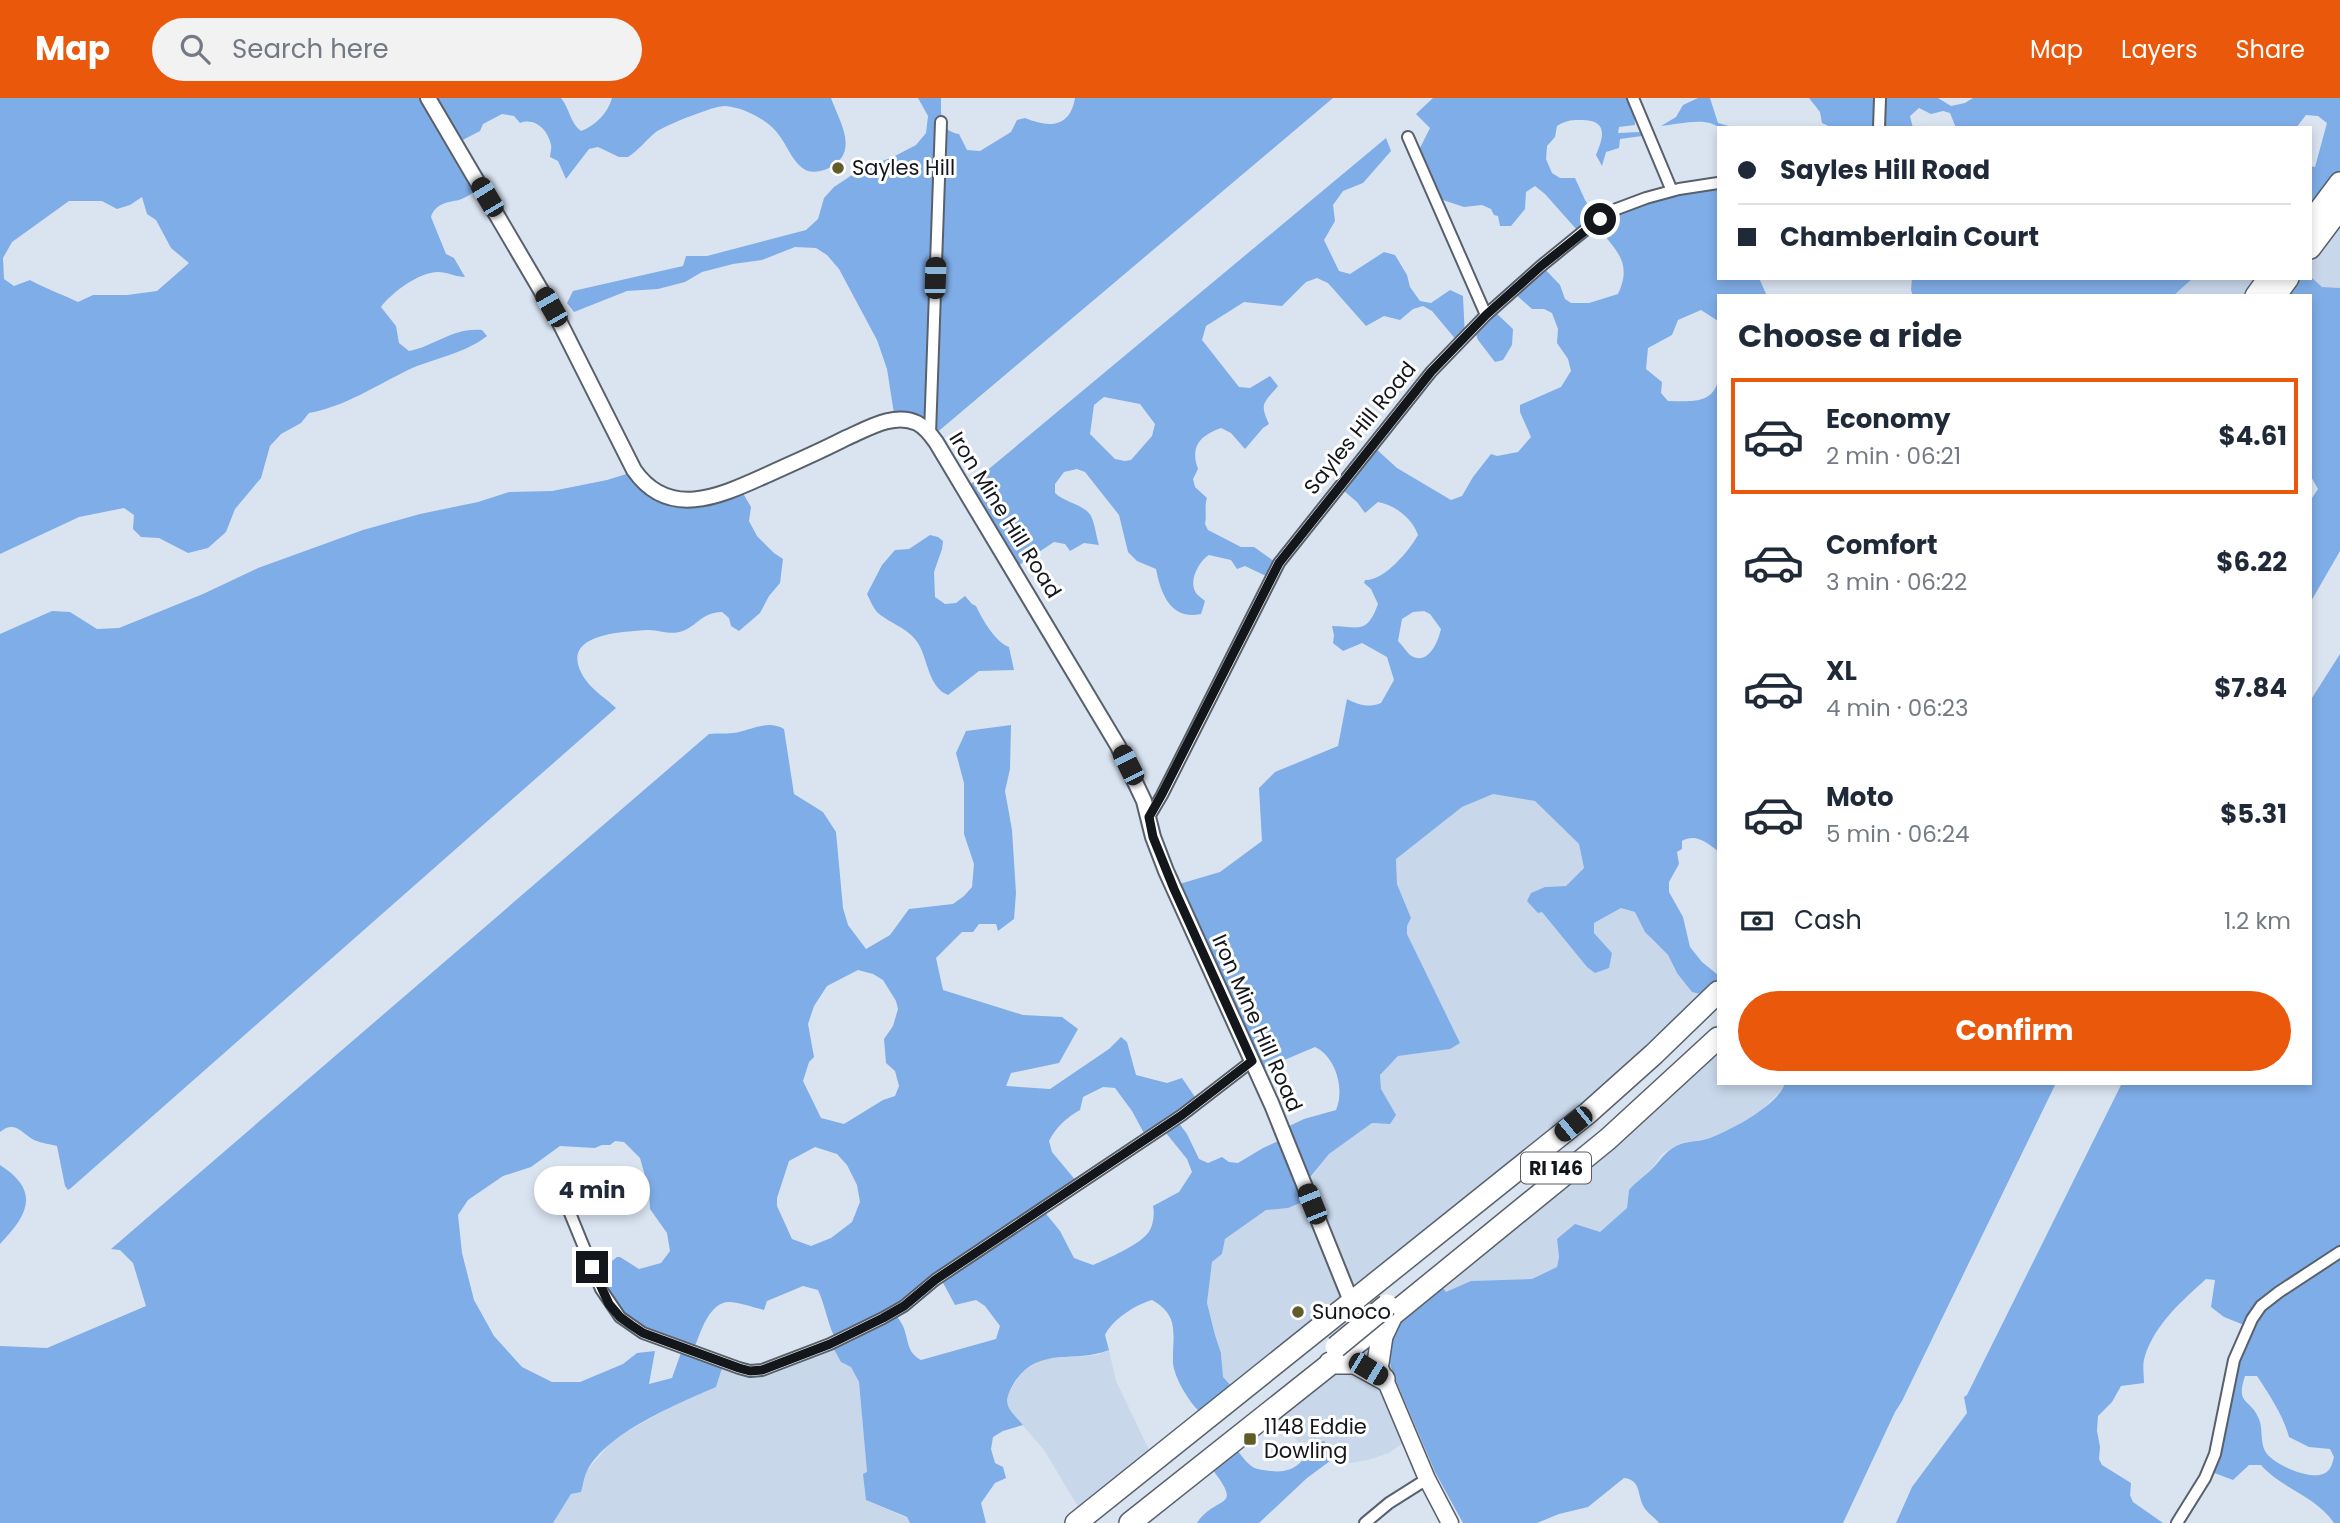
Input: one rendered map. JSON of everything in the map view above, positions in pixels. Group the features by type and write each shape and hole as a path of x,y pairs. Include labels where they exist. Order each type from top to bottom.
{"highway":[{"path":"2312,220 2340,183"},
{"path":"2312,246 2340,208"},
{"path":"2312,247 2340,219"},
{"path":"2276,294 2286,280"},
{"path":"1076,1523 1598,1104 1717,993"},
{"name":"RI 146","path":"1387,1306 1611,1108 1717,1007"},
{"name":"RI 146","path":"1114,1523 1387,1306 1631,1106 1717,1024"},
{"path":"1130,1523 1332,1349 1365,1336 1387,1306 1608,1139 1717,1039"},
{"path":"1332,1349 1355,1363 1381,1371 1382,1336 1387,1306"},
{"name":"RI 146","path":"1094,1523 1332,1349"}],"main road":[{"path":"1365,1336 1426,1479 1450,1523"}],"street":[{"name":"Iron Mine Hill Road","path":"428,98 559,321 634,470 651,488 677,499 710,498 888,421 917,423 930,434 948,459 1118,746 1144,801 1153,837 1166,871 1272,1105 1352,1303"},
{"path":"1633,98 1672,191"},
{"path":"1879,126 1880,98"},
{"path":"930,434 941,122"},
{"path":"1408,137 1486,315"},
{"name":"Sayles Hill Road","path":"1149,817 1279,563 1431,372 1486,315 1600,219 1627,204 1672,191 1717,183"},
{"path":"565,1201 601,1289 620,1317 643,1333 739,1368 762,1370 830,1344 904,1306 935,1280 1182,1115 1252,1061"},
{"path":"2177,1523 2205,1478 2215,1454 2234,1360 2252,1319 2261,1306 2279,1292 2340,1252"},
{"path":"1352,1303 1365,1336"},
{"path":"1365,1523 1389,1503 1426,1479"}],"shaded area":[{"path":"0,98 561,98 574,124 581,131 600,118 612,98 831,98 846,145 844,154 838,161 829,168 816,172 803,169 777,132 764,121 733,107 726,106 702,112 661,129 628,157 619,157 598,147 589,149 566,179 558,161 550,157 551,146 544,130 536,123 520,123 514,116 502,114 483,124 480,131 457,143 479,189 462,199 438,206 431,217 446,254 454,258 465,277 438,272 422,276 398,290 381,307 396,326 399,343 409,351 462,331 482,330 487,336 459,352 408,370 348,401 309,413 301,423 281,434 270,446 261,478 235,509 226,532 208,548 188,553 159,538 141,537 133,529 134,515 124,508 79,517 0,554","holes":["142,197 147,214 156,220 171,248 189,263 157,291 127,295 93,295 78,302 30,280 14,286 4,279 3,258 12,242 69,201 102,201 117,209"]},
{"path":"918,98 941,98 941,116 945,126 959,134 967,150 980,151 1011,132 1017,120 1025,118 1050,124 1063,120 1072,108 1075,98 1333,98 934,435 895,420 887,369 877,340 839,269 827,255 816,248 795,247 762,260 702,272 685,282 658,289 627,291 574,312 567,303 573,291 683,266 686,256 707,256 806,230 818,219 824,198 834,187 861,169 916,145 926,133 928,116"},
{"path":"1433,98 1633,98 1635,125 1619,127 1618,133 1640,132 1642,136 1620,139 1619,148 1606,152 1602,166 1596,155 1602,134 1599,125 1588,120 1563,123 1557,126 1555,137 1547,146 1546,159 1552,173 1560,178 1575,178 1596,218 1717,182 1717,280 1760,280 1766,294 1717,294 1717,320 1701,310 1678,320 1672,335 1648,348 1646,369 1662,382 1661,393 1668,401 1705,398 1717,384 1717,850 1697,839 1682,841 1682,849 1677,852 1679,864 1669,882 1669,892 1683,917 1690,947 1717,974 1717,995 1713,997 1692,992 1677,973 1668,955 1645,932 1635,912 1621,908 1594,923 1594,933 1612,953 1609,968 1595,973 1587,967 1542,912 1538,913 1527,901 1531,893 1545,887 1566,886 1584,868 1579,844 1535,801 1493,794 1462,807 1396,859 1397,884 1411,918 1407,934 1460,1043 1450,1049 1398,1056 1380,1075 1381,1089 1396,1115 1390,1124 1372,1123 1329,1154 1307,1181 1307,1200 1288,1208 1266,1210 1225,1239 1222,1254 1212,1262 1207,1303 1221,1353 1223,1377 1234,1389 1199,1411 1183,1389 1174,1369 1171,1320 1161,1306 1152,1300 1139,1305 1119,1318 1105,1335 1109,1350 1045,1360 1024,1371 1014,1383 1008,1396 1008,1406 1023,1425 993,1437 991,1449 995,1463 1003,1467 1006,1478 995,1483 981,1503 986,1523 910,1523 907,1517 866,1500 863,1474 867,1472 859,1382 851,1367 841,1362 830,1342 834,1336 818,1290 803,1286 767,1301 764,1310 730,1302 716,1307 702,1327 694,1349 724,1362 716,1387 644,1421 610,1444 596,1457 587,1471 581,1492 571,1494 553,1523 0,1523 0,1346 47,1348 146,1306 133,1263 120,1250 111,1249 709,734 733,733 765,725 784,729 794,794 823,812 836,832 843,908 848,925 866,949 890,935 909,909 953,904 972,887 974,864 964,834 964,783 956,753 966,731 1011,725 1010,769 1005,791 1012,830 1016,893 1014,919 998,931 996,924 979,924 973,932 962,932 936,958 943,990 1023,1015 1062,1017 1078,1029 1059,1063 1011,1073 1006,1086 1050,1089 1109,1049 1121,1037 1127,1042 1136,1075 1167,1083 1182,1078 1197,1100 1175,1118 1187,1134 1199,1159 1208,1163 1222,1157 1229,1162 1238,1163 1283,1139 1283,1129 1304,1119 1336,1110 1339,1102 1337,1074 1328,1058 1315,1047 1258,1071 1176,885 1220,872 1262,841 1259,788 1275,772 1338,746 1347,699 1364,705 1381,703 1394,680 1387,657 1362,643 1343,651 1333,643 1332,626 1361,627 1370,620 1378,604 1371,589 1364,583 1365,580 1380,576 1388,570 1409,549 1418,535 1412,523 1397,509 1378,502 1365,513 1357,502 1338,486 1374,447 1397,468 1451,500 1462,496 1491,454 1497,456 1518,452 1531,437 1520,412 1520,405 1561,387 1571,371 1568,359 1557,343 1558,329 1552,313 1544,309 1532,309 1513,292 1542,266 1560,285 1565,299 1571,303 1589,303 1618,294 1624,272 1615,248 1596,224 1577,230 1535,186 1526,192 1525,209 1511,226 1500,226 1498,216 1482,205 1464,207 1437,198 1417,154 1430,128 1416,114","holes":["1424,611 1430,614 1441,629 1431,651 1422,658 1416,658 1398,641 1402,619 1413,612","858,970 873,974 883,980 898,1009 893,1026 884,1039 886,1063 895,1071 899,1086 895,1096 883,1100 844,1124 821,1118 803,1081 809,1062 814,1057 808,1024 814,1006 827,986","1103,1087 1115,1088 1145,1135 1162,1128 1187,1159 1192,1172 1179,1192 1153,1206 1152,1224 1144,1238 1093,1265 1074,1258 1060,1231 1043,1210 1077,1182 1052,1152 1049,1141 1062,1123 1080,1110 1083,1097","615,1141 624,1142 640,1158 649,1190 650,1209 667,1233 670,1251 661,1263 639,1269 617,1257 595,1275 625,1320 683,1347 672,1378 649,1384 655,1351 637,1353 623,1364 580,1382 552,1382 522,1367 494,1336 474,1300 462,1253 458,1215 468,1200 503,1176 531,1167 560,1146 595,1148 610,1145","815,1147 837,1154 847,1165 857,1185 860,1202 852,1222 831,1238 811,1246 792,1239 777,1206 777,1198 789,1161","941,1279 955,1305 976,1300 985,1306 1000,1326 996,1339 921,1360 910,1349 903,1326 893,1310"]},
{"path":"1698,98 1710,98 1718,123 1729,126 1691,122 1661,126 1676,117 1683,105"},
{"path":"1809,98 1938,98 1951,106 1973,98 2340,98 2340,178 2312,211 2312,166 2315,167 2327,123 2318,116 2306,115 2298,126 1955,126 1950,113 1943,111 1931,114 1919,108 1910,116 1912,126 1829,126 1822,123 1820,112"},
{"path":"1386,138 1391,151 1363,183 1343,191 1333,205 1335,221 1324,240 1339,271 1350,274 1384,252 1395,255 1407,275 1410,287 1420,301 1431,303 1450,290 1463,296 1465,338 1457,341 1432,311 1423,306 1413,309 1400,320 1384,316 1366,326 1328,283 1317,278 1306,282 1282,306 1244,302 1206,326 1202,340 1239,387 1250,388 1270,376 1278,386 1264,404 1269,424 1245,449 1231,433 1221,428 1198,443 1195,454 1198,469 1193,479 1195,487 1207,498 1205,524 1208,530 1241,547 1254,547 1275,562 1266,576 1245,566 1237,569 1231,560 1209,555 1198,566 1193,583 1196,593 1205,601 1201,614 1182,613 1169,604 1156,569 1137,561 1128,552 1119,515 1085,472 1077,469 1064,472 1055,484 1055,493 1088,512 1099,545 1084,543 1070,551 1065,544 1054,542 1015,568 966,488","holes":["1104,397 1140,404 1155,424 1152,436 1131,460 1115,459 1090,434 1094,405"]},
{"path":"2340,223 2340,288 2322,287 2312,278 2312,259"},
{"path":"2312,278 2322,287 2340,288 2340,551 2312,600 2312,498 2318,489 2312,478 2312,294 2288,294 2299,280 2312,280"},
{"path":"1912,280 2191,280 2175,294 1912,294"},
{"path":"2191,280 2264,280 2253,294 2175,294"},
{"path":"1494,311 1513,329 1512,345 1503,360 1495,362 1478,340 1474,329"},
{"path":"636,471 679,499 741,490 751,507 749,521 757,536 783,559 780,583 760,613 739,631 731,626 729,618 722,612 708,615 679,632 621,632 594,639 584,645 578,653 578,664 585,679 616,708 71,1188 68,1190 65,1186 57,1146 34,1140 14,1127 0,1132 0,634 52,611 70,612 97,629 119,628 258,568 363,530 509,492 552,491"},
{"path":"930,535 943,541 934,572 935,597 945,604 956,603 965,596 976,606 994,636 1009,647 1014,670 979,671 948,695 936,686 914,638 878,613 867,594 882,565 895,550 909,549"},
{"path":"2340,654 2340,1523 2334,1523 2318,1506 2261,1465 2249,1465 2233,1480 2209,1471 2249,1327 2224,1317 2211,1307 2215,1280 2206,1279 2170,1314 2155,1334 2144,1359 2144,1383 2121,1386 2112,1402 2098,1416 2099,1459 2102,1465 2131,1483 2130,1495 2133,1502 2163,1523 1896,1523 1912,1487 1967,1413 1964,1397 2121,1085 2312,1085 2312,698","holes":["2245,1376 2257,1376 2271,1398 2289,1437 2309,1447 2330,1449 2334,1457 2326,1473 2309,1475 2291,1470 2275,1461 2265,1451 2259,1419 2243,1397"]},
{"path":"1493,794 1535,801 1579,844 1584,868 1566,886 1545,887 1531,893 1542,912 1587,967 1612,953 1594,933 1594,923 1621,908 1635,912 1651,939 1668,955 1677,973 1713,997 1234,1389 1223,1377 1221,1353 1207,1303 1212,1262 1222,1254 1225,1239 1266,1210 1288,1208 1329,1154 1372,1123 1390,1124 1395,1115 1381,1089 1380,1075 1398,1056 1450,1049 1458,1039 1407,934 1411,918 1397,884 1396,858 1462,807"},
{"path":"1717,1042 1717,1085 1784,1085 1762,1110 1731,1129 1705,1140 1679,1144 1662,1154 1651,1170 1629,1190 1627,1208 1600,1232 1557,1239 1557,1267 1532,1279 1471,1281 1446,1293 1438,1282"},
{"path":"1784,1085 2055,1085 1843,1523 1659,1523 1643,1505 1634,1482 1624,1478 1588,1507 1537,1523 1463,1523 1435,1472 1393,1374 1388,1356 1390,1328 1438,1282 1446,1292 1471,1281 1532,1279 1557,1267 1557,1239 1575,1224 1600,1232 1627,1208 1629,1190 1668,1152 1680,1144 1707,1139 1740,1124 1763,1109 1781,1092"},
{"path":"0,1165 21,1184 26,1203 18,1223 0,1244"},
{"path":"1365,1341 1403,1443 1389,1453 1368,1460 1350,1463 1330,1461 1324,1442 1298,1442 1274,1413"},
{"path":"830,1342 851,1367 859,1382 867,1472 866,1500 907,1518 910,1523 553,1523 571,1494 581,1492 587,1471 614,1439 676,1404 716,1387 724,1362 766,1368"},
{"path":"1109,1350 1116,1381 1150,1452 1080,1510 1044,1450 1007,1407 1008,1394 1022,1372 1043,1359 1098,1355"},
{"path":"1324,1441 1331,1450 1330,1461 1307,1478 1259,1523 1197,1523 1227,1496 1226,1490 1209,1465 1235,1448 1252,1467 1285,1471 1302,1461 1310,1442"}],"place":[{"name":"Sayles Hill","path":"838,168"},
{"name":"Sunoco","path":"1298,1312"},
{"name":"1148 Eddie Dowling","path":"1250,1439"}],"route":[{"path":"592,1267 609,1304 620,1317 643,1333 739,1368 762,1370 830,1344 904,1306 935,1280 1182,1115 1252,1061 1174,889 1153,837 1149,817 1279,563 1431,372 1486,315 1600,219"}]}
